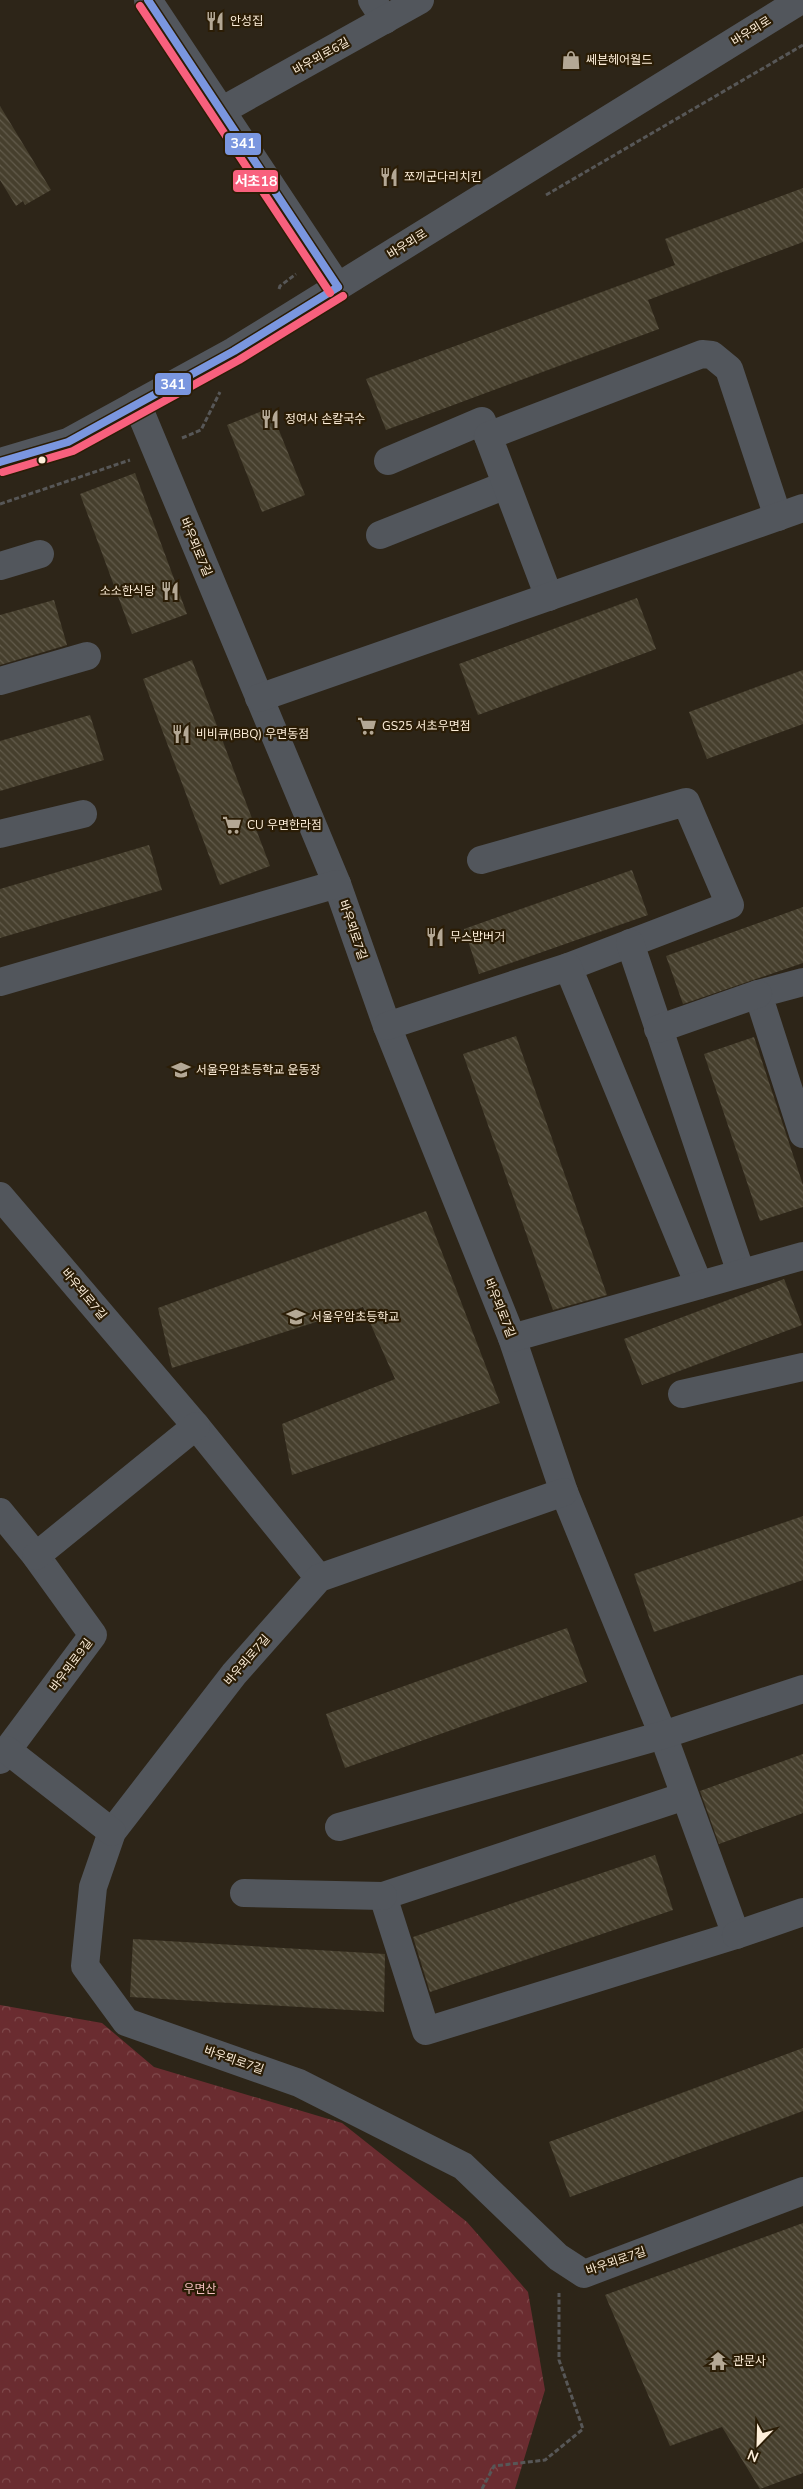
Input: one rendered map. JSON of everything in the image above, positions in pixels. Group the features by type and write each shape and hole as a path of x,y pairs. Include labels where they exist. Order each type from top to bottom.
{"street":[{"path":"148,0 338,287"},
{"name":"바우뫼로6길","path":"221,111 378,10 420,0"},
{"name":"바우뫼로","path":"0,462 68,442 234,352 801,0"},
{"path":"259,698 791,512 729,369 712,355 702,354 488,436"},
{"name":"바우뫼로7길","path":"137,404 337,884 387,1026 512,1338 564,1492 320,1578 234,1674 112,1832 93,1887 85,1966 126,2022 299,2083 463,2166 558,2257 584,2274 803,2191"},
{"path":"388,461 482,421 549,597"},
{"path":"380,535 506,486"},
{"path":"0,566 40,554"},
{"path":"0,681 87,656"},
{"path":"387,1026 568,967 730,905 686,802 482,860"},
{"path":"0,834 83,814"},
{"name":"바우뫼로7길","path":"0,982 337,884"},
{"path":"630,943 741,1273"},
{"path":"568,967 699,1286"},
{"path":"658,1029 758,994 803,982"},
{"path":"758,994 803,1134"},
{"name":"바우뫼로7길","path":"0,1196 196,1426 320,1578"},
{"path":"512,1338 803,1256"},
{"path":"682,1394 803,1368"},
{"path":"36,1556 196,1426"},
{"path":"564,1492 663,1735 736,1935"},
{"name":"바우뫼로9길","path":"0,1512 36,1556 93,1635 6,1743"},
{"path":"339,1827 663,1735 803,1689"},
{"path":"6,1743 112,1832"},
{"path":"244,1893 383,1896 685,1796"},
{"path":"383,1896 426,2031 736,1935 803,1912"}],"path":[{"path":"540,198 803,45"},
{"path":"0,504 54,487 156,450 201,430 221,390"},
{"path":"482,2489 494,2466 545,2460 583,2429 559,2360 558,2257"}],"green space":[{"name":"우면산","path":"0,2005 102,2023 154,2067 342,2123 467,2222 528,2292 545,2390 515,2489 0,2489"}],"building":[{"path":"0,106 51,190 25,205 23,201 16,206 0,180"},
{"path":"803,188 803,242 648,300 659,329 386,430 366,379 675,265 665,239"},
{"path":"270,408 305,495 262,512 227,425"},
{"path":"135,473 187,614 132,634 80,494"},
{"path":"637,598 656,649 478,715 459,664"},
{"path":"54,600 67,645 0,665 0,615"},
{"path":"192,660 270,866 220,885 143,679"},
{"path":"803,670 803,724 707,759 689,712"},
{"path":"90,715 104,760 0,791 0,741"},
{"path":"149,845 162,890 0,938 0,889"},
{"path":"632,870 648,915 479,974 464,929"},
{"path":"803,907 803,963 683,1004 666,956"},
{"path":"516,1036 607,1295 553,1310 463,1054"},
{"path":"754,1037 803,1185 803,1207 760,1221 704,1054"},
{"name":"서울우암초등학교","path":"426,1211 500,1403 292,1475 282,1424 395,1379 363,1307 172,1368 158,1308"},
{"path":"784,1279 802,1325 642,1385 624,1339"},
{"path":"803,1516 803,1580 654,1632 634,1574"},
{"path":"567,1628 587,1682 345,1768 326,1714"},
{"path":"803,1754 803,1813 719,1844 700,1791"},
{"path":"655,1855 673,1910 430,1992 413,1937"},
{"path":"133,1939 385,1954 384,2012 130,1997"},
{"path":"803,2048 803,2111 570,2197 549,2142"},
{"name":"관문사","path":"803,2223 803,2473 760,2489 722,2427 670,2446 605,2295"}],"transit line":[{"name":"341","path":"148,0 338,287"},
{"name":"서초18","path":"140,6 330,293"},
{"name":"341","path":"0,462 68,442 234,351 338,287"},
{"name":"서초18","path":"3,472 73,451 239,360 343,296"}],"place":[{"name":"안성집","path":"215,21"},
{"name":"쎄븐헤어월드","path":"571,60"},
{"name":"쪼끼군다리치킨","path":"389,177"},
{"name":"정여사 손칼국수","path":"270,419"},
{"name":"소소한식당","path":"170,591"},
{"name":"GS25 서초우면점","path":"367,726"},
{"name":"비비큐(BBQ) 우면동점","path":"181,734"},
{"name":"CU 우면한라점","path":"232,825"},
{"name":"무스밥버거","path":"435,937"},
{"name":"서울우암초등학교 운동장","path":"181,1070"},
{"name":"서울우암초등학교","path":"296,1317"},
{"name":"관문사","path":"718,2361"}]}
